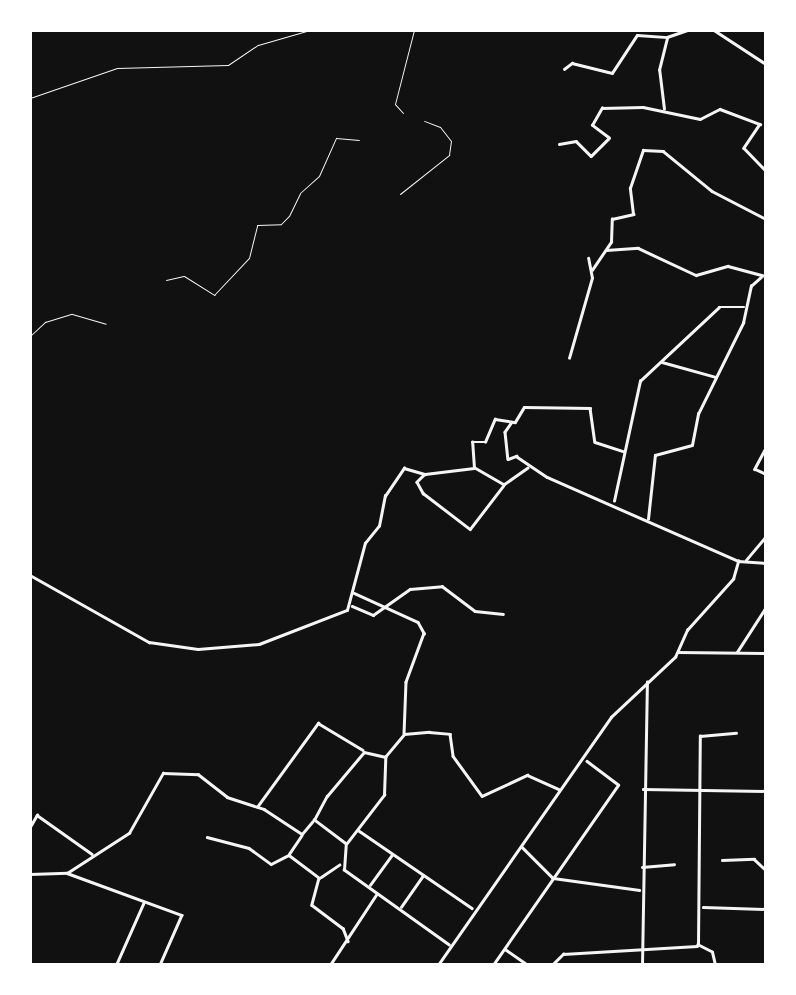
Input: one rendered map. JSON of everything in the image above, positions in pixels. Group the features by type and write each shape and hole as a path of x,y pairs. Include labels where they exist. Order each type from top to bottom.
{"street":[{"path":"564,69 572,63 612,72 637,35 667,38 714,30 766,63"},
{"path":"664,112 660,70 667,38"},
{"path":"559,144 576,141 592,156 609,138 592,125 602,108 706,119 720,110 757,121 744,148 766,171"},
{"path":"569,358 584,322 580,314 592,270 611,242 612,219 633,214 630,188 643,150 662,152 712,191 766,219"},
{"path":"601,254 623,245 692,274 728,266 764,277 745,308 692,444 655,455 648,521"},
{"path":"588,258 592,270"},
{"path":"614,502 638,385 719,307 745,308"},
{"path":"662,362 718,377"},
{"path":"623,450 595,442 590,408 524,408 505,432 505,456 738,561 766,563"},
{"path":"474,468 472,442 485,442 495,419 512,422"},
{"path":"766,448 755,469 766,474"},
{"path":"425,474 418,482 423,493 470,529 504,485 528,467"},
{"path":"350,606 360,559 380,526 390,486 404,468 425,474 474,468 504,485"},
{"path":"745,562 766,536"},
{"path":"438,965 559,790 585,761 611,717 678,652 687,630 726,589 738,561"},
{"path":"30,575 150,642 176,647 259,644 350,606 369,615 388,607 410,588 442,586 475,611 503,614"},
{"path":"348,940 343,928 312,905 319,878 340,864 346,844 384,795 385,757 404,734 406,682 424,633 418,622 354,592"},
{"path":"738,652 766,608"},
{"path":"678,652 766,653"},
{"path":"642,965 640,789 648,681"},
{"path":"256,808 318,724 364,752 385,757"},
{"path":"404,734 450,734 453,756 482,796 527,775 559,790"},
{"path":"698,945 702,907 696,875 700,736 736,734"},
{"path":"207,837 249,848 271,864 289,854 364,752"},
{"path":"493,965 618,784 585,761"},
{"path":"67,873 129,832 136,811 163,774 198,774 302,834"},
{"path":"640,789 766,791"},
{"path":"30,827 37,815 92,854"},
{"path":"314,820 346,844"},
{"path":"358,830 474,909"},
{"path":"520,845 553,878 641,890"},
{"path":"289,854 319,878"},
{"path":"369,887 392,854"},
{"path":"722,860 754,859 766,870"},
{"path":"340,864 449,946"},
{"path":"641,868 674,864"},
{"path":"30,874 67,873 143,904 182,915 160,965"},
{"path":"400,908 424,874"},
{"path":"330,965 377,893"},
{"path":"116,965 143,904"},
{"path":"702,907 766,908"},
{"path":"765,965 766,937"},
{"path":"552,965 563,954 592,957 698,945 712,952 715,965"},
{"path":"504,948 528,965"},
{"path":"592,957 592,965"}],"path":[{"path":"30,98 116,68 228,65 258,44 310,30"},
{"path":"404,114 395,104 414,30"},
{"path":"400,194 449,155 451,142 440,126 424,120"},
{"path":"166,280 184,276 214,294 248,258 257,225 280,224 289,216 300,193 319,176 336,138 359,140"},
{"path":"30,336 45,322 72,314 106,324"}]}
